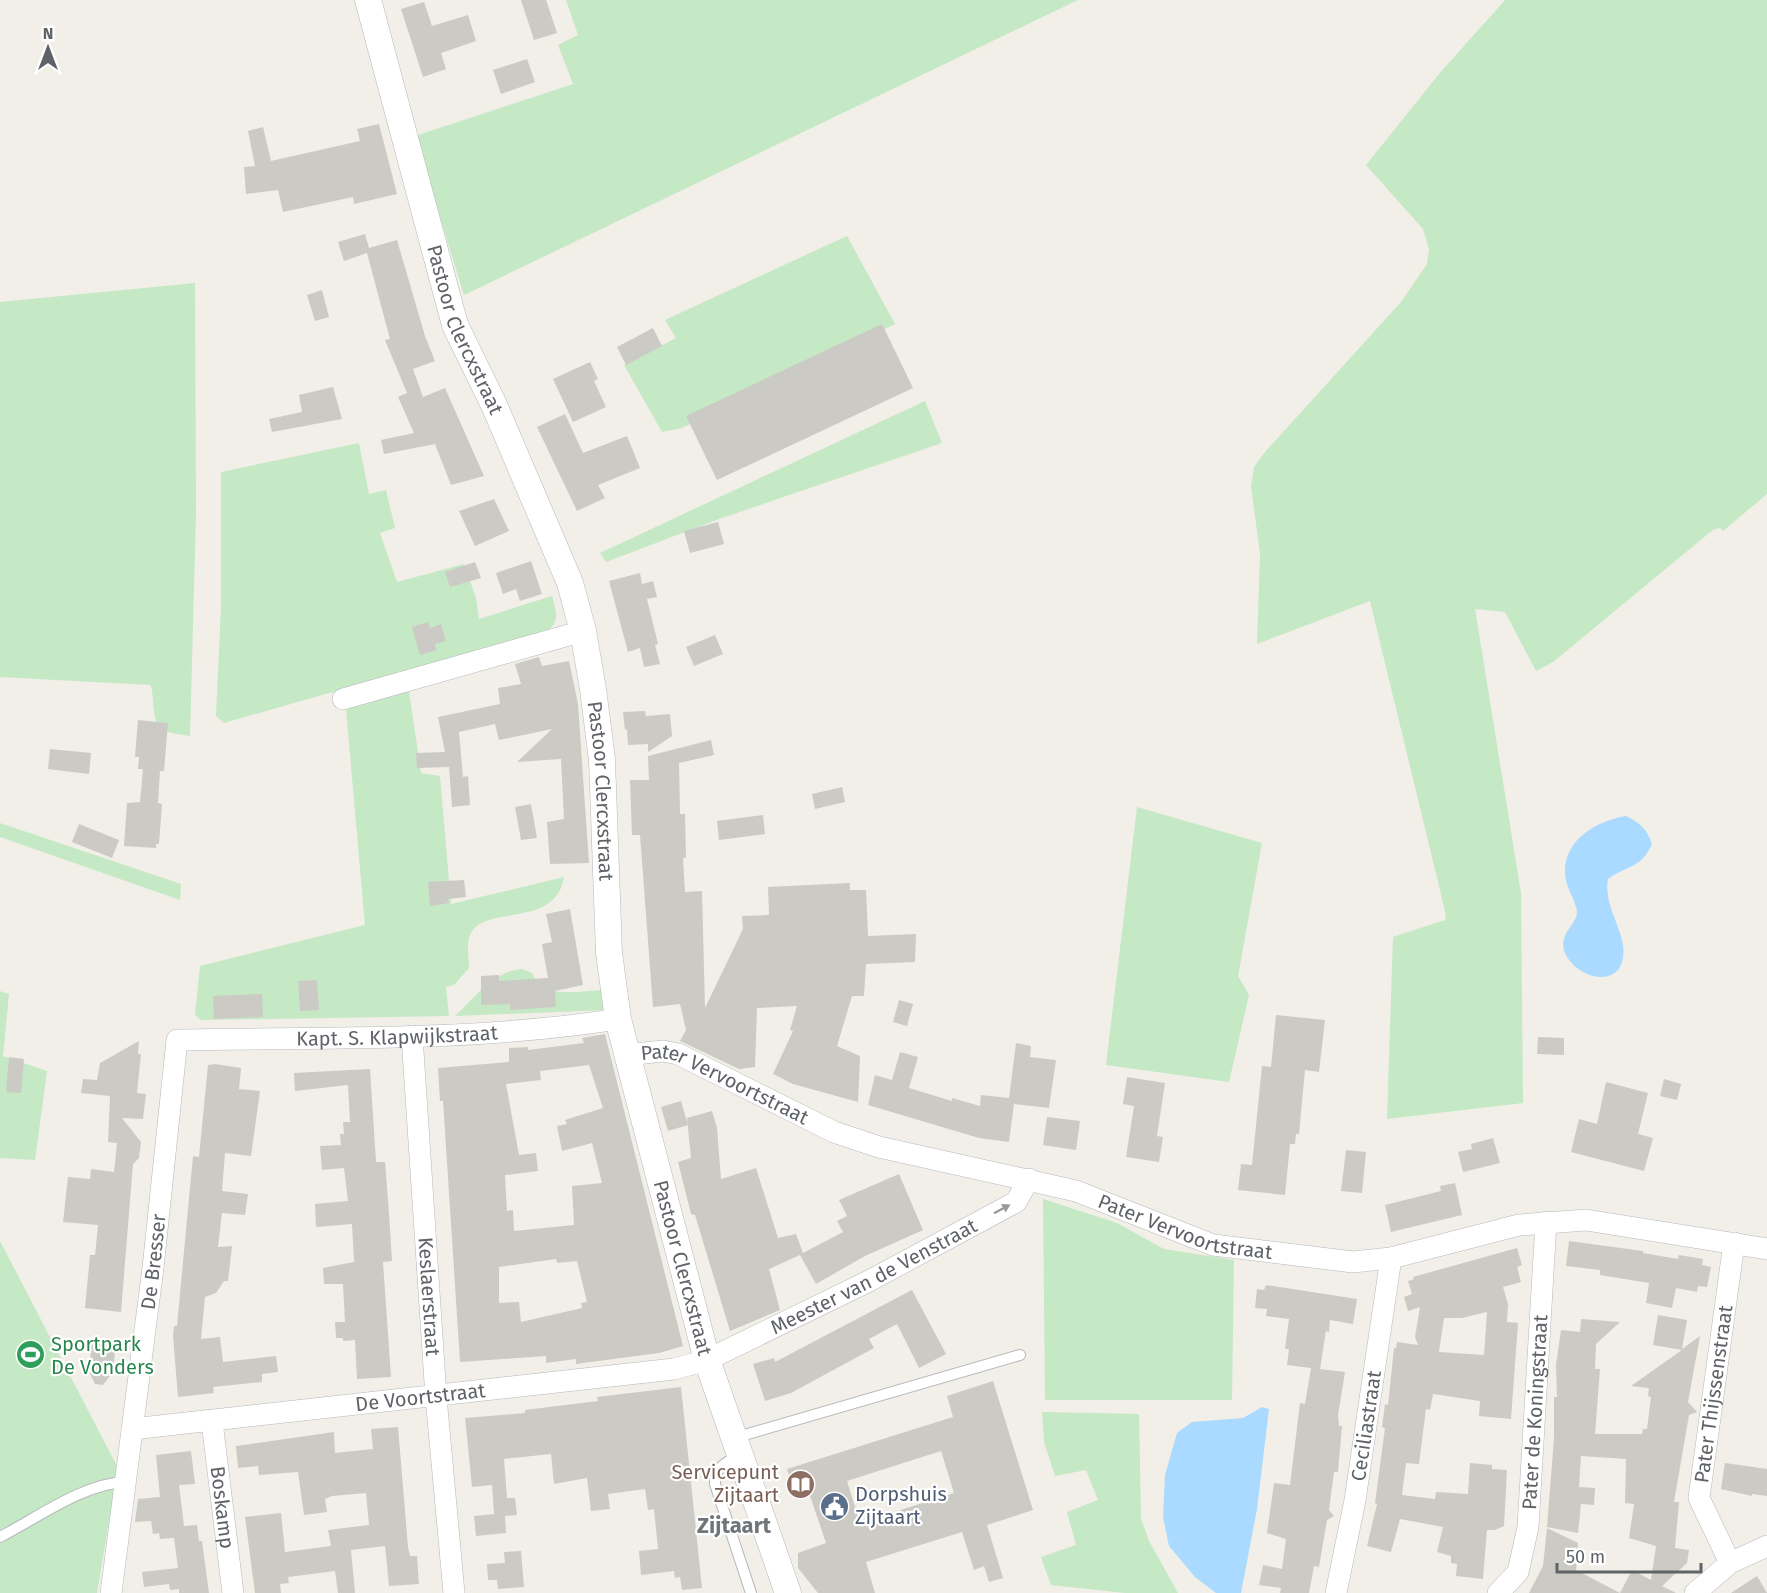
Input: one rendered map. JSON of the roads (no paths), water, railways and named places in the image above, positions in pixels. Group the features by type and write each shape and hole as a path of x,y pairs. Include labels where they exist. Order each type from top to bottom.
{"street":[{"name":"Pastoor Clercxstraat","path":"368,0 455,326 494,405 549,531 570,583 583,631 602,760 609,953 618,1019 707,1360 788,1593"},
{"path":"343,699 583,631"},
{"name":"Kapt. S. Klapwijkstraat","path":"177,1040 412,1036 554,1029 618,1019"},
{"name":"Keslaerstraat","path":"412,1036 436,1397 453,1593"},
{"name":"De Bresser","path":"111,1593 177,1040"},
{"name":"Pater Vervoortstraat","path":"626,1055 663,1051 678,1054 834,1132 879,1147 1076,1191 1213,1245 1353,1262 1391,1258 1519,1225 1586,1220 1767,1249"},
{"name":"Meester van de Venstraat","path":"707,1360 869,1281 1016,1202 1029,1179"},
{"name":"Pater de Koningstraat","path":"1498,1593 1518,1572 1528,1527 1546,1222"},
{"name":"Pater Thijssenstraat","path":"1730,1563 1699,1498 1734,1243"},
{"name":"Ceciliastraat","path":"1337,1593 1355,1500 1391,1258"},
{"name":"De Voortstraat","path":"132,1430 674,1369 707,1360"},
{"name":"Boskamp","path":"212,1422 233,1593"},
{"path":"1695,1593 1730,1563 1767,1546"}],"lane":[{"path":"751,1593 715,1484 719,1467 736,1447 1020,1354"},
{"path":"0,1537 89,1490 109,1483 126,1482"}],"water":[{"path":"1626,816 1642,827 1652,844 1643,858 1633,866 1608,879 1609,902 1621,935 1623,956 1620,967 1615,973 1605,977 1595,976 1580,970 1564,951 1565,936 1577,915 1565,878 1566,861 1576,841 1584,834 1604,822"},
{"path":"1262,1407 1269,1409 1257,1509 1241,1593 1216,1593 1195,1577 1169,1546 1163,1517 1165,1475 1177,1433 1192,1422 1243,1418"}],"place":[{"name":"Sportpark De Vonders","path":"30,1355"},
{"name":"Servicepunt Zijtaart","path":"800,1484"},
{"name":"Dorpshuis Zijtaart","path":"834,1506"}],"district":[{"name":"Zijtaart","path":"734,1525"}]}
